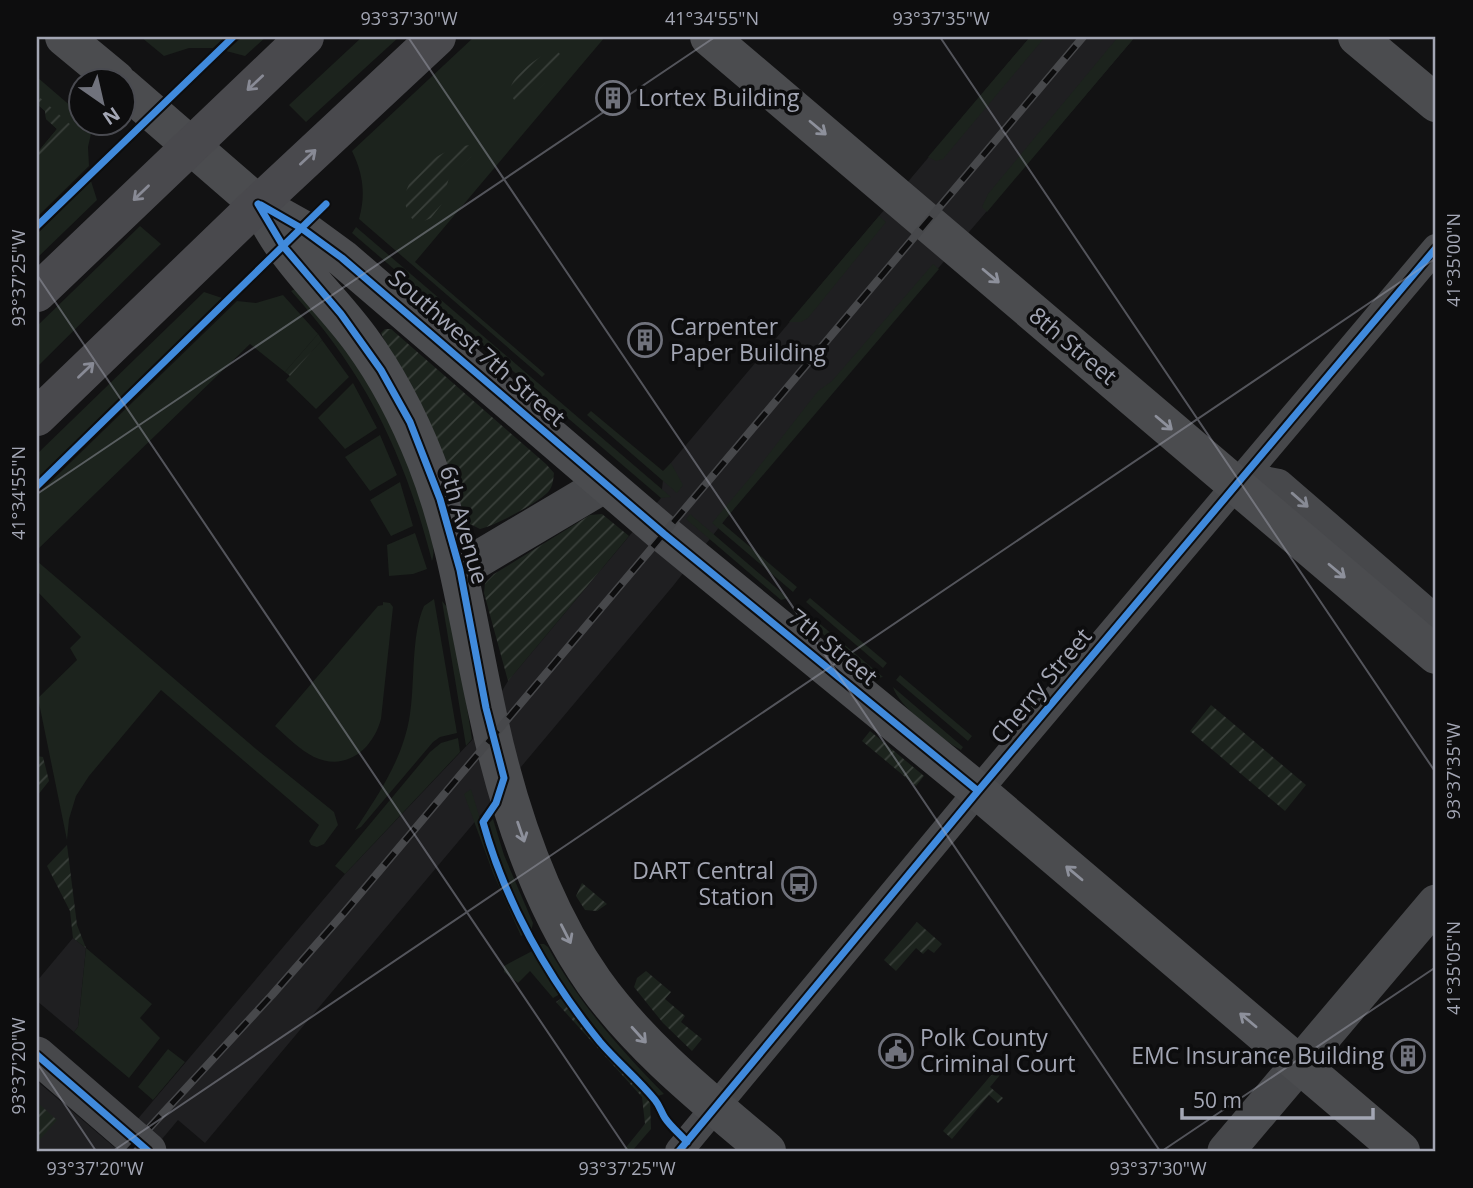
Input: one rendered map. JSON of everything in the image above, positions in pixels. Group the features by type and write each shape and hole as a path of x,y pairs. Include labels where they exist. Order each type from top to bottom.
{"main road":[{"path":"64,37 99,66"},
{"path":"37,293 305,37"},
{"path":"37,417 258,204 437,37"},
{"name":"8th Street","path":"709,37 1430,638"},
{"path":"1357,37 1436,103"},
{"name":"Southwest 7th Street","path":"136,98 258,204 301,228 342,258 664,534"},
{"name":"6th Avenue","path":"258,204 283,246 362,341 410,422 440,499 460,570 496,747 519,827 540,884 574,950 595,982 655,1053 767,1151"},
{"name":"7th Street","path":"664,534 978,791 1401,1151"}],"street":[{"path":"1347,37 1436,111"},
{"name":"Cherry Street","path":"679,1151 978,791 1436,248"},
{"path":"1239,482 1264,480 1279,483 1430,638"},
{"path":"460,570 606,484"},
{"path":"1226,1151 1436,903"},
{"path":"37,1055 148,1151"}],"shaded area":[{"path":"141,37 225,37 213,48 189,48 164,56"},
{"path":"242,37 266,37 245,56 226,51"},
{"path":"362,37 399,37 306,122 289,105"},
{"path":"474,37 605,37 415,262 545,374 542,377 359,219 362,184 352,151"},
{"path":"1030,37 1135,37 735,507 673,586 205,1143 178,1120 152,1151 37,1151 37,1081 114,1147 345,874 472,740 508,681 661,498 664,471"},
{"path":"1030,37 1045,37 943,159 936,161 928,157"},
{"path":"1118,37 1135,37 987,212 982,207 988,194"},
{"path":"554,48 560,54 551,75 523,102 515,101 509,93 515,79 526,67"},
{"path":"37,77 66,102 66,136 90,136 89,166 37,217 37,153 57,129 46,119 45,111 37,104"},
{"path":"37,95 66,121 66,131 37,165 37,153 57,129 46,119 45,111 37,104"},
{"path":"470,145 473,151 471,157 449,178 441,205 431,218 417,224 408,211 405,198 417,173 428,162 442,154"},
{"path":"91,181 97,200 37,258 37,234"},
{"path":"879,216 886,222 808,318 801,322 789,322"},
{"path":"140,226 161,244 37,367 37,326"},
{"path":"356,227 671,497 661,498 352,233"},
{"path":"933,264 939,269 722,523 797,587 793,592 712,523 818,391 832,381"},
{"path":"297,288 359,369 392,429 418,492 433,543 432,561 409,485 379,417 341,353 291,291"},
{"path":"204,292 222,298 37,479 37,454"},
{"path":"283,295 318,334 285,372 250,344 37,550 37,495 237,301 256,303"},
{"path":"385,329 391,329 546,464 554,473 551,487 546,494 487,527 480,529 470,524 381,333"},
{"path":"318,334 322,340 290,376 285,372"},
{"path":"322,340 349,377 316,409 286,380"},
{"path":"353,383 377,428 345,449 318,418"},
{"path":"591,411 663,471 671,463 683,485 677,493 587,415"},
{"path":"380,435 397,475 370,491 345,457"},
{"path":"400,482 413,526 391,536 370,500"},
{"path":"602,514 629,536 508,681 484,593 485,583 494,574 590,515"},
{"path":"690,514 788,598 781,600 686,519"},
{"path":"415,533 427,569 413,574 389,576 387,545"},
{"path":"37,561 256,749 334,812 338,825 324,844 317,847 309,841 319,825 161,690 89,776 76,796 69,819 67,840 38,698 77,660 70,648 81,637 37,591"},
{"path":"810,598 887,663 883,668 806,602"},
{"path":"434,599 457,733 440,737 433,742 361,827 355,830 381,789 402,745 412,701 417,631 424,606"},
{"path":"442,601 452,613 472,739 466,746"},
{"path":"383,602 390,603 393,607 381,719 377,730 365,748 347,759 337,762 314,757 275,726"},
{"path":"801,608 883,677 868,674 806,619"},
{"path":"900,675 972,736 968,741 896,680"},
{"path":"893,687 963,747 961,750 912,713"},
{"path":"1211,705 1306,785 1285,811 1190,731"},
{"path":"870,731 924,776 916,786 862,741"},
{"path":"458,738 460,752 345,874 335,866 430,752 441,743"},
{"path":"37,756 43,757 49,781 37,796"},
{"path":"471,789 494,865 525,934 521,936 493,873 464,794"},
{"path":"493,819 504,855 533,923 531,932 487,825"},
{"path":"67,845 77,925 86,948 73,938 70,911 47,866"},
{"path":"582,883 607,904 597,911 585,910 576,896"},
{"path":"917,922 942,944 934,953 928,949 923,954 916,948 896,971 884,960"},
{"path":"73,938 86,948 78,1027 74,1032 37,1001 37,981"},
{"path":"538,944 548,947 601,1025 664,1094 658,1096 608,1043 578,1005"},
{"path":"86,948 152,1004 140,1018 160,1038 129,1078 74,1032 78,1027"},
{"path":"534,950 560,994 553,998 530,971 518,983 504,972 504,966"},
{"path":"646,971 671,992 665,999 685,1016 681,1022 702,1039 692,1051 663,1023 634,987 637,978"},
{"path":"563,997 612,1059 650,1098 651,1129 632,1151 623,1151 645,1124 642,1097 556,1002"},
{"path":"168,1049 185,1062 153,1100 138,1087"},
{"path":"1000,1065 1005,1069 990,1087 1003,1098 998,1103 989,1095 952,1139 943,1131"},
{"path":"37,1102 57,1120 37,1143"}],"railway":[{"path":"128,1151 343,914 1083,37"}],"cycle path":[{"path":"37,226 233,37"},
{"path":"258,204 283,246 341,314 381,370 410,422 440,499 460,570 486,708 504,778 496,803 483,822 492,852 516,910 546,965 581,1017 657,1102 667,1121 687,1142"},
{"path":"37,486 326,204"},
{"path":"261,205 301,228 342,258 664,534 978,791"},
{"path":"679,1151 978,791 1436,248"},
{"path":"37,1055 148,1151"}],"place":[{"name":"Lortex Building","path":"613,98"},
{"name":"Carpenter Paper Building","path":"645,340"},
{"name":"DART Central Station","path":"799,884"},
{"name":"Polk County Criminal Court","path":"896,1051"},
{"name":"EMC Insurance Building","path":"1408,1056"}]}
